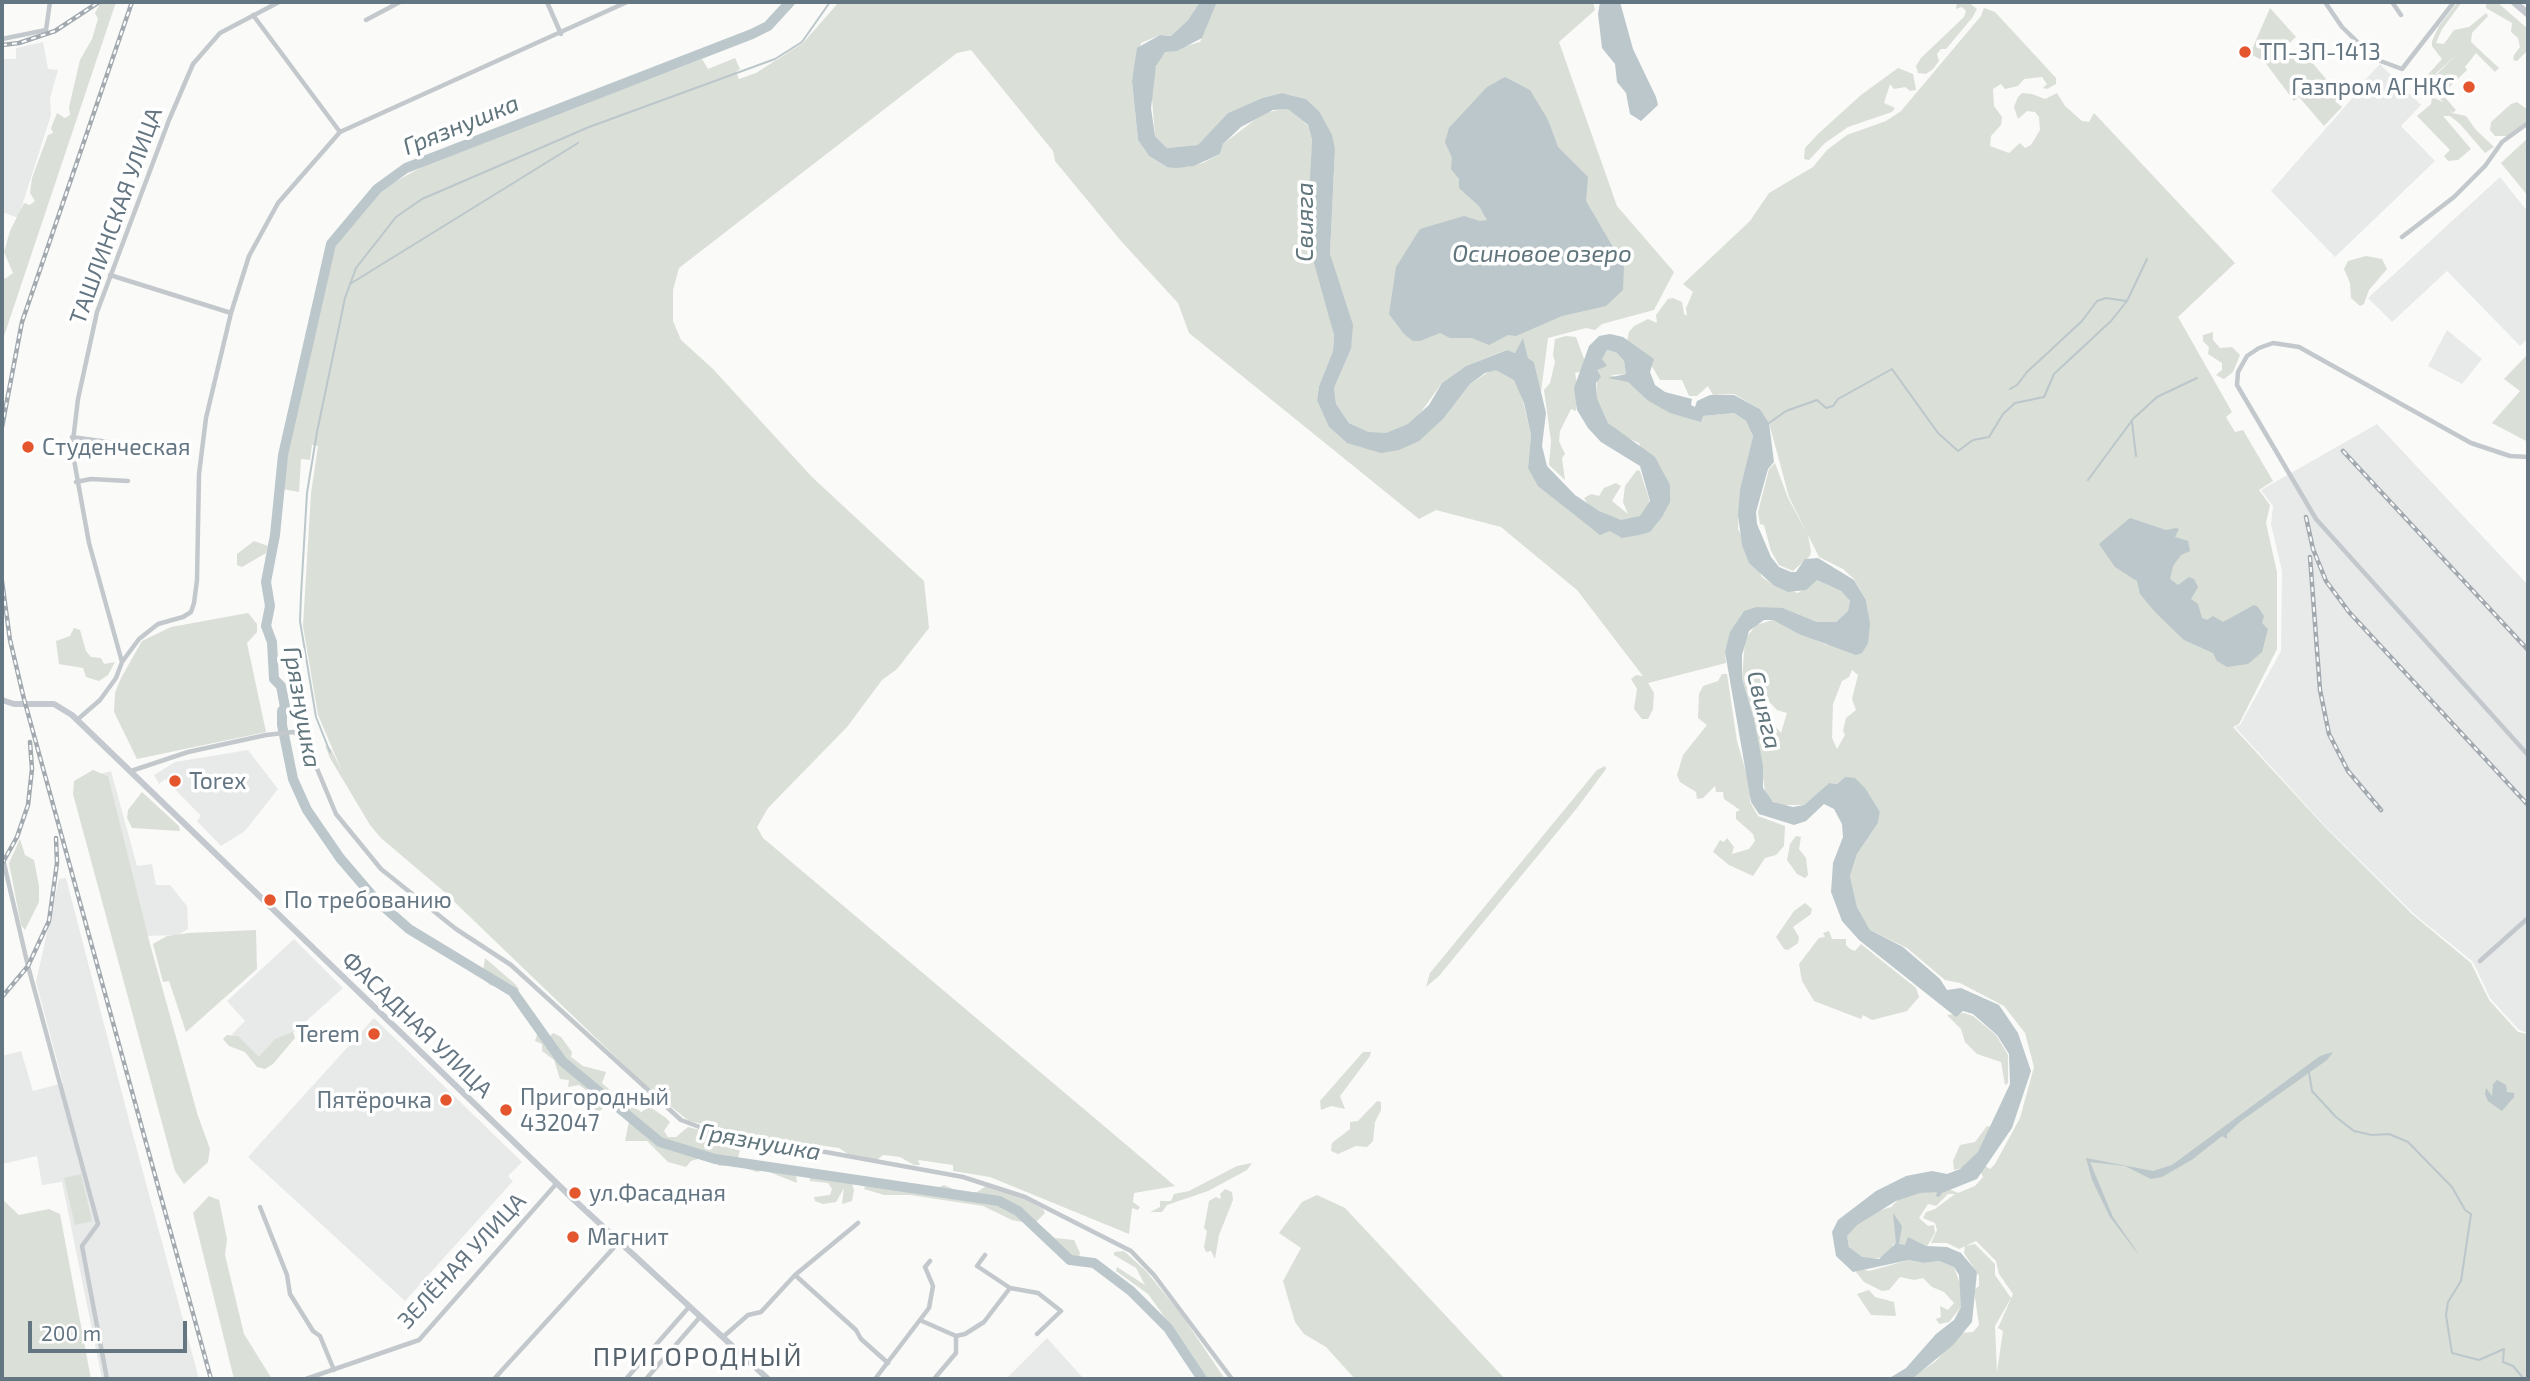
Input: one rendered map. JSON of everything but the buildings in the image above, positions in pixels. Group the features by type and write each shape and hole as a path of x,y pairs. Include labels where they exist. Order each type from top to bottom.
{"main road":[{"path":"2514,2 2528,14"},
{"name":"ФАСАДНАЯ УЛИЦА","path":"2,700 14,704 54,704 78,720 557,1183 768,1379"}],"street":[{"path":"2,39 46,30 50,2"},
{"name":"ТАШЛИНСКАЯ УЛИЦА","path":"121,662 76,482 72,437 97,312 187,74 206,46 220,33 279,2"},
{"path":"366,20 400,2"},
{"path":"547,2 561,34"},
{"path":"78,720 100,699 116,678 121,662 139,639 158,624 191,612 194,603 199,474 205,427 231,313 249,256 278,203 340,132 627,2"},
{"path":"2325,2 2342,27 2375,59 2402,69 2454,2"},
{"path":"2392,2 2401,15"},
{"path":"253,15 340,132"},
{"path":"2402,237 2454,197 2485,166 2502,142 2512,138 2528,123"},
{"path":"110,275 231,313"},
{"path":"2528,457 2510,456 2471,443 2299,347 2273,343 2265,345 2247,356 2238,372 2237,385 2316,519 2528,755"},
{"path":"72,437 122,444"},
{"path":"76,482 128,481"},
{"path":"130,771 188,752 266,735 293,732 308,747 336,814 381,869 456,929 511,965 681,1120 710,1131 963,1177 1025,1197 1131,1251 1154,1275 1232,1379"},
{"path":"2,855 27,966 98,1224 82,1246 107,1379"},
{"path":"2480,961 2528,918"},
{"name":"ЗЕЛЁНАЯ УЛИЦА","path":"306,1379 419,1340 557,1183"},
{"path":"260,1208 287,1275 290,1294 313,1331 320,1336 334,1370"},
{"path":"723,1337 748,1315 761,1312 795,1275 858,1223"},
{"path":"495,1379 620,1242"},
{"path":"985,1255 977,1266 1010,1288 1038,1293 1061,1311 1037,1334"},
{"path":"875,1379 922,1321 933,1295 931,1280 925,1268 930,1261"},
{"path":"795,1275 888,1363"},
{"path":"922,1321 956,1336 965,1334 984,1322 1010,1288"},
{"path":"626,1379 690,1307"},
{"path":"646,1379 701,1317"},
{"path":"934,1379 956,1353 956,1336"}],"shaded area":[{"path":"101,2 116,2 2,342 2,274 5,279 13,273 4,252 10,231 24,203 30,205 35,201 30,193 32,178 48,135 53,133 51,128 57,113 65,118 70,115 69,107 80,60 92,39 98,19 95,13"},
{"path":"839,2 1200,2 1188,20 1171,36 1160,35 1141,43 1132,81 1138,140 1149,156 1167,167 1187,167 1203,163 1220,154 1223,144 1264,113 1288,108 1308,126 1312,140 1311,174 1329,315 1334,335 1333,351 1319,386 1317,399 1329,427 1347,443 1444,418 1470,384 1496,367 1515,377 1523,401 1531,435 1528,468 1610,531 1662,517 1639,443 1623,436 1608,423 1597,398 1597,370 1606,350 1617,353 1624,361 1626,374 1611,375 1628,382 1647,400 1703,416 1734,413 1746,421 1753,436 1740,489 1738,529 1762,577 1773,585 1798,593 1817,580 1841,591 1850,601 1848,611 1836,622 1817,622 1783,608 1752,610 1741,615 1725,652 1726,663 1648,683 1654,693 1653,709 1648,719 1642,719 1634,709 1637,689 1631,679 1636,675 1643,676 1577,590 1501,527 1436,510 1419,519 1189,333 1178,303 1121,241 1055,161 1053,151 971,50 957,53 679,268 673,290 673,321 681,340 713,369 812,477 924,581 929,628 897,669 882,680 847,727 768,808 757,827 763,838 1175,1186 1134,1193 1133,1202 1140,1207 1138,1210 1132,1208 1129,1234 990,1177 953,1171 953,1165 918,1160 920,1165 914,1165 900,1157 883,1155 877,1160 848,1154 839,1148 761,1137 689,1121 650,1090 441,889 381,838 370,825 325,745 331,749 342,771 318,715 303,626 311,493 318,446 312,445 310,460 301,459 299,492 282,489 300,381 324,275 335,244 382,189 429,163 702,59 708,69 735,58 740,69 736,72 739,79 756,73 803,43"},
{"path":"1217,2 1593,2 1595,10 1559,42 1617,206 1674,272 1654,310 1602,324 1595,330 1586,328 1548,338 1541,392 1534,362 1528,358 1523,339 1515,353 1506,350 1466,366 1442,383 1413,423 1376,437 1349,423 1336,404 1334,388 1351,349 1330,254 1335,149 1319,111 1306,99 1282,93 1262,98 1228,113 1199,145 1167,148 1155,136 1151,86 1159,57 1165,52 1200,42"},
{"path":"1957,2 1968,2 1977,9 1946,49 1941,49 1937,54 1939,61 1933,69 1926,74 1918,73 1916,66 1921,58 1964,17 1966,11 1962,7 1956,9"},
{"path":"2458,2 2462,2 2442,29 2436,43 2444,44 2454,30 2469,27 2486,13 2488,16 2472,33 2471,42 2499,68 2495,72 2476,53 2465,67 2467,70 2442,94 2456,110 2453,113 2449,109 2452,113 2466,116 2494,147 2485,153 2460,124 2450,116 2443,116 2471,149 2458,160 2448,161 2444,156 2450,150 2417,116 2431,104 2432,97 2443,102 2427,84 2457,54 2428,81 2423,80 2442,59 2432,46 2432,41 2439,26"},
{"path":"2486,2 2497,2 2528,29 2528,50 2517,61 2513,60 2514,55 2520,47 2518,38 2511,32 2512,23 2486,8"},
{"path":"1984,8 1995,12 2056,78 2056,84 2047,89 2043,88 2047,84 2042,77 2024,79 2018,86 2005,89 2001,84 1993,89 1994,106 2002,117 2001,125 1991,136 1990,146 2009,153 2020,143 2025,148 2031,145 2040,130 2039,117 2035,112 2027,111 2018,119 2014,107 2018,97 2022,93 2045,99 2057,93 2065,106 2082,121 2089,122 2094,113 2235,263 2178,317 2232,412 2226,417 2235,432 2243,430 2273,481 2259,490 2270,505 2266,523 2277,572 2277,649 2239,724 2233,727 2324,826 2412,914 2471,963 2489,1000 2518,1032 2528,1034 2528,1379 1910,1379 1936,1361 1960,1333 1973,1332 1979,1325 1974,1290 1979,1286 1979,1276 1964,1253 1965,1246 1959,1249 1947,1243 1931,1243 1937,1230 1935,1223 1923,1218 1926,1212 1935,1209 1955,1194 1948,1194 1936,1206 1928,1204 1919,1218 1928,1226 1934,1225 1935,1233 1926,1248 1910,1243 1903,1246 1893,1244 1890,1252 1883,1257 1867,1260 1851,1253 1845,1230 1875,1212 1891,1207 1901,1197 1949,1189 1958,1193 1975,1186 1983,1177 1980,1170 1985,1166 1990,1169 1995,1164 2020,1118 2034,1067 2025,1033 2004,1006 1960,983 1945,980 1907,948 1870,930 1857,907 1850,876 1857,854 1878,823 1880,812 1865,789 1845,777 1837,784 1829,783 1804,805 1779,805 1766,797 1754,719 1742,678 1745,639 1756,625 1773,620 1827,645 1868,611 1866,600 1854,579 1843,569 1819,557 1789,497 1769,423 1760,409 1734,394 1713,395 1708,386 1697,396 1689,396 1682,380 1660,380 1648,360 1626,346 1629,332 1634,326 1648,319 1657,323 1656,315 1668,299 1682,302 1684,314 1687,316 1686,308 1693,292 1683,284 1750,221 1769,193 1813,167 1827,150 1847,135 1886,121 1901,111 1981,16","holes":["1852,670 1858,675 1852,699 1856,710 1846,718 1843,731 1845,735 1837,749 1832,738 1833,704 1842,681 1849,677","1751,692 1762,694 1777,710 1787,713 1781,733 1770,720 1760,715 1761,701","1976,1241 1996,1261 1999,1274 2013,1294 1998,1328 2003,1331 1997,1372 1995,1326 2011,1298 1995,1275 1995,1264 1975,1244 1966,1246"]},
{"path":"2270,8 2296,37 2284,48 2297,63 2306,55 2340,96 2335,101 2342,107 2324,126 2299,97 2294,101 2264,61 2250,54"},
{"path":"43,42 48,69 58,70 50,98 51,115 18,218 2,212 2,59 16,59 16,48"},
{"path":"2380,64 2421,105 2401,126 2435,161 2335,257 2271,191"},
{"path":"1898,68 1913,74 1916,90 1910,91 1905,87 1894,89 1890,84 1884,103 1895,108 1892,112 1848,127 1825,143 1809,160 1804,159 1805,148 1818,134 1861,95"},
{"path":"2517,102 2528,110 2528,120 2511,136 2495,136 2490,130 2491,122"},
{"path":"2528,138 2528,196 2501,163"},
{"path":"2500,177 2528,212 2528,338 2520,346 2447,271 2392,322 2368,298"},
{"path":"2366,256 2382,259 2387,269 2369,290 2364,304 2360,306 2351,298 2350,283 2344,269 2348,261"},
{"path":"2447,330 2482,359 2462,384 2428,366"},
{"path":"2213,332 2213,340 2220,348 2232,347 2240,355 2233,372 2224,379 2216,375 2222,370 2222,363 2208,354 2209,347 2203,341 2203,335"},
{"path":"1576,337 1586,364 1582,371 1575,373 1578,389 1576,411 1571,409 1560,431 1559,441 1565,454 1562,458 1565,480 1549,465 1551,441 1544,390 1550,383 1555,362 1555,339"},
{"path":"2528,354 2528,442 2492,423 2520,391 2504,379"},
{"path":"2377,424 2528,585 2528,1033 2519,1030 2490,998 2473,962 2414,914 2325,826 2235,727 2240,725 2281,651 2282,571 2271,524 2273,506 2261,490"},
{"path":"1775,463 1788,498 1808,535 1811,551 1810,556 1793,571 1779,565 1771,551 1764,525 1760,524 1758,512 1769,469"},
{"path":"1637,470 1640,471 1649,499 1649,506 1641,519 1620,522 1589,506 1584,498 1591,494 1599,496 1604,488 1616,483 1621,486 1612,501 1628,514 1623,502 1625,486"},
{"path":"254,541 268,546 266,553 242,567 237,565 237,554"},
{"path":"248,613 257,624 257,632 247,643 266,732 137,759 114,712 115,693 142,641 171,627"},
{"path":"74,628 80,630 86,651 91,657 101,658 104,664 115,662 108,675 99,681 86,677 83,668 59,664 56,641 70,636"},
{"path":"1722,674 1727,674 1737,741 1750,786 1750,802 1758,816 1785,826 1784,846 1776,855 1765,858 1753,876 1729,865 1713,852 1720,840 1724,842 1727,838 1734,847 1732,854 1749,849 1755,841 1753,834 1736,819 1736,812 1740,810 1724,799 1723,792 1716,792 1715,786 1703,798 1697,799 1696,792 1680,782 1677,775 1683,755 1707,725 1698,718 1699,694 1703,686 1718,681"},
{"path":"248,750 278,789 245,831 221,846 197,821 201,816 165,779 159,784 154,775 175,762"},
{"path":"1605,766 1606,769 1577,808 1439,976 1426,987 1430,973 1597,770"},
{"path":"93,770 108,776 150,944 198,1116 210,1149 208,1162 184,1184 175,1171 73,794 74,781"},
{"path":"111,771 137,866 152,864 156,885 170,885 187,906 188,929 178,935 142,936 100,774"},
{"path":"142,792 179,826 180,831 132,828 127,818 128,810"},
{"path":"1796,836 1801,837 1799,849 1806,858 1808,875 1805,878 1797,874 1787,860 1790,844"},
{"path":"20,839 25,855 34,860 39,886 39,902 25,930 21,925 9,863"},
{"path":"66,878 199,1379 102,1379 62,1182 42,1185 37,1156 2,1164 2,1056 21,1051 33,1091 63,1083 36,982 59,879"},
{"path":"1805,903 1812,909 1811,914 1793,927 1799,937 1798,943 1788,950 1784,949 1776,937 1794,911"},
{"path":"256,930 257,969 186,1032 169,981 163,982 153,944 167,936 189,933"},
{"path":"1829,931 1832,939 1846,939 1846,945 1850,949 1855,951 1861,944 1916,988 1919,997 1907,1011 1872,1020 1863,1015 1861,1019 1814,1001 1802,981 1799,964 1819,938 1825,937 1823,933"},
{"path":"294,939 343,988 294,1032 256,1060 232,1034 245,1021 227,1001"},
{"path":"485,958 515,984 519,989 518,993 490,985 482,978"},
{"path":"1964,1013 1973,1016 1996,1035 2008,1055 2008,1083 2005,1085 2001,1062 1977,1054 1965,1042 1961,1029 1947,1015"},
{"path":"374,1018 522,1162 508,1176 513,1181 405,1301 248,1157"},
{"path":"293,1032 295,1038 273,1064 265,1069 257,1067 245,1052 229,1046 223,1039 227,1035 238,1036 259,1057 275,1039"},
{"path":"553,1033 561,1037 572,1052 571,1057 583,1066 606,1072 602,1083 611,1091 641,1112 650,1107 666,1118 670,1122 664,1131 668,1137 676,1137 688,1127 735,1139 742,1142 738,1158 784,1166 792,1175 796,1174 797,1183 764,1170 757,1172 736,1165 719,1166 715,1160 704,1157 691,1161 686,1167 668,1162 647,1141 625,1141 629,1121 610,1106 606,1105 599,1112 595,1110 593,1100 587,1099 585,1089 579,1085 568,1087 569,1080 560,1079 554,1060 542,1051 542,1044 535,1041 537,1035 548,1038"},
{"path":"1363,1052 1371,1052 1370,1056 1340,1096 1345,1109 1331,1106 1321,1110 1320,1101"},
{"path":"1377,1101 1381,1102 1381,1110 1375,1122 1373,1141 1367,1147 1356,1146 1338,1154 1331,1151 1332,1143 1350,1129 1350,1122 1358,1121"},
{"path":"1987,1126 1991,1127 1984,1146 1966,1167 1954,1170 1953,1161 1960,1145 1975,1142"},
{"path":"1252,1163 1247,1170 1208,1191 1167,1205 1162,1212 1150,1212 1160,1207 1160,1201 1171,1201 1174,1194 1189,1191 1237,1166"},
{"path":"819,1170 850,1178 854,1190 852,1201 842,1204 844,1188 836,1202 823,1204 815,1201 814,1197 830,1195 832,1189 828,1183 810,1181 810,1171"},
{"path":"81,1174 92,1221 75,1225 64,1178"},
{"path":"875,1181 937,1188 944,1185 960,1192 977,1192 986,1186 1026,1199 1045,1213 1034,1224 1012,1220 983,1206 910,1195 884,1195 864,1189 866,1184"},
{"path":"1225,1189 1232,1192 1233,1200 1219,1235 1215,1259 1211,1251 1206,1252 1204,1247 1207,1231 1204,1228 1209,1201 1216,1197 1221,1199 1220,1194"},
{"path":"1317,1195 1345,1208 1505,1379 1355,1379 1326,1347 1304,1334 1295,1322 1283,1281 1301,1248 1279,1233 1302,1202"},
{"path":"209,1196 219,1200 227,1239 225,1255 244,1334 272,1379 234,1379 193,1213"},
{"path":"2,1199 19,1215 49,1209 60,1214 91,1379 2,1379"},
{"path":"1040,1225 1055,1238 1074,1240 1080,1253 1078,1261 1074,1263 1058,1256 1056,1247 1041,1238 1037,1229"},
{"path":"1124,1251 1146,1271 1181,1314 1225,1379 1205,1379 1192,1355 1148,1294 1116,1271 1117,1267 1145,1285 1136,1268 1114,1255 1114,1252"},
{"path":"1909,1260 1924,1263 1939,1261 1954,1267 1962,1290 1961,1307 1949,1322 1939,1324 1936,1319 1941,1317 1940,1306 1948,1310 1954,1303 1944,1292 1932,1287 1923,1278 1914,1280 1900,1277 1889,1290 1882,1291 1864,1282 1856,1272 1858,1268 1869,1271"},
{"path":"1869,1290 1875,1297 1894,1302 1896,1316 1871,1315 1857,1294"},
{"path":"1047,1338 1084,1379 1006,1379"}],"water":[{"name":"Свияга","path":"1200,2 1217,2 1202,38 1177,51 1165,52 1156,66 1151,108 1155,136 1167,148 1198,145 1228,113 1262,98 1282,93 1306,99 1319,111 1332,135 1335,149 1330,254 1353,325 1351,349 1334,388 1336,404 1349,423 1368,432 1386,433 1408,424 1429,405 1442,383 1466,366 1507,350 1515,353 1523,338 1528,358 1534,362 1546,413 1542,446 1547,466 1575,495 1599,511 1621,520 1640,516 1650,501 1640,466 1601,442 1588,428 1577,410 1574,388 1589,346 1599,336 1610,334 1623,337 1654,359 1650,372 1655,385 1665,392 1692,399 1691,405 1695,407 1697,401 1710,395 1734,395 1760,409 1769,423 1774,462 1768,469 1756,512 1757,524 1771,557 1779,567 1791,572 1796,572 1805,559 1818,558 1854,580 1866,600 1870,624 1868,643 1862,653 1856,655 1799,634 1773,620 1764,620 1749,631 1742,655 1742,678 1754,719 1763,766 1763,788 1773,802 1793,807 1804,805 1829,783 1837,784 1845,777 1855,778 1865,788 1880,812 1878,823 1857,854 1850,876 1857,907 1870,930 1903,947 1940,979 1947,990 1961,988 1999,1005 2018,1033 2031,1071 2012,1128 1977,1179 1942,1193 1939,1197 1936,1196 1937,1192 1920,1193 1896,1201 1857,1225 1847,1236 1849,1247 1862,1257 1879,1259 1896,1243 1893,1213 1902,1226 1899,1244 1905,1245 1908,1237 1926,1246 1947,1247 1961,1253 1977,1272 1972,1322 1953,1345 1912,1379 1888,1379 1906,1368 1936,1334 1954,1320 1961,1307 1959,1275 1954,1267 1939,1261 1924,1263 1909,1260 1853,1272 1836,1256 1832,1232 1838,1220 1876,1191 1906,1176 1932,1171 1947,1174 1960,1169 1978,1152 2010,1084 2009,1054 1997,1035 1973,1014 1963,1011 1956,1017 1859,940 1842,921 1831,892 1833,863 1843,837 1842,824 1834,809 1824,804 1806,821 1794,825 1759,814 1751,802 1725,652 1730,632 1744,611 1757,607 1783,608 1817,622 1836,622 1848,611 1850,601 1841,591 1817,580 1806,590 1788,592 1773,585 1749,563 1742,545 1738,515 1740,489 1753,436 1746,421 1734,413 1703,416 1701,422 1670,413 1647,400 1628,382 1608,378 1626,374 1624,361 1617,353 1607,350 1602,359 1607,366 1597,370 1601,377 1596,383 1597,398 1608,423 1655,457 1670,485 1670,502 1662,517 1650,532 1639,535 1622,538 1610,531 1600,535 1538,486 1528,468 1531,435 1524,403 1514,380 1496,370 1485,373 1470,384 1444,418 1419,441 1399,450 1381,453 1347,443 1329,427 1317,400 1319,386 1333,351 1334,335 1311,252 1308,220 1312,140 1308,125 1288,109 1273,110 1241,127 1223,144 1220,154 1194,166 1176,168 1167,167 1149,156 1138,140 1132,81 1137,48 1160,35 1171,36 1188,20"},
{"path":"1600,2 1620,2 1633,49 1656,97 1658,105 1641,121 1630,114 1626,93 1617,82 1615,64 1602,48 1598,14"},
{"name":"Осиновое озеро","path":"1505,77 1530,90 1548,120 1558,147 1588,177 1586,201 1624,266 1623,290 1606,306 1562,316 1516,336 1508,335 1489,345 1472,338 1450,338 1440,333 1413,341 1389,314 1396,267 1420,229 1464,216 1480,221 1487,220 1479,206 1459,188 1459,179 1451,169 1452,158 1445,142 1449,128 1487,87"},
{"path":"2130,518 2166,530 2179,529 2175,537 2188,541 2190,551 2181,555 2173,566 2170,579 2178,585 2189,577 2194,579 2198,587 2191,599 2198,604 2202,618 2207,620 2213,616 2223,622 2254,605 2258,607 2264,616 2262,623 2268,629 2262,652 2248,664 2227,667 2217,661 2213,653 2184,640 2156,613 2140,594 2137,581 2115,567 2099,544"},
{"path":"2333,1052 2327,1060 2241,1121 2227,1134 2227,1139 2222,1136 2193,1159 2162,1177 2151,1179 2125,1166 2090,1162 2113,1217 2138,1253 2110,1217 2092,1180 2086,1158 2153,1171 2172,1165 2320,1056"},
{"path":"2497,1080 2506,1085 2507,1092 2514,1093 2514,1097 2502,1111 2488,1101 2485,1094 2486,1088 2492,1096 2493,1084"}],"waterway":[{"name":"Грязнушка","path":"790,2 768,26 752,34 406,168 377,189 331,244 283,455 275,535 266,582 270,606 266,626 272,642 274,679 281,686 285,707 282,711 282,725 293,779 307,810 340,858 376,900 409,929 513,992 562,1061 660,1142 715,1159 999,1201 1018,1211 1070,1260 1094,1263 1131,1291 1168,1328 1202,1379"},
{"path":"330,752 316,717 300,621 301,595 307,493 317,432 345,298 356,268 396,217 422,199 589,127 775,59 802,42 830,2"},
{"path":"350,284 578,143"},
{"path":"1769,423 1786,411 1817,400 1826,408 1833,406 1838,399 1892,369 1938,433 1958,451 1973,440 1989,437 2003,414 2015,403 2044,397 2054,374 2111,321 2127,301 2147,259"},
{"path":"2010,389 2082,321 2097,301 2106,298 2126,301"},
{"path":"2088,480 2133,419 2157,397 2197,378"},
{"path":"2132,422 2136,456"},
{"path":"2309,1072 2312,1091 2336,1117 2354,1131 2372,1135 2389,1134 2408,1142 2452,1187 2465,1210 2471,1214 2461,1281 2448,1302 2446,1315 2452,1353 2479,1360 2504,1349 2503,1362 2513,1366 2524,1379"}],"railway":[{"path":"2,45 19,43 55,31 99,2"},
{"path":"2,427 22,322 132,2"},
{"path":"2343,451 2528,650"},
{"path":"2306,517 2313,549 2326,581 2349,612 2528,805"},
{"path":"2310,557 2320,690 2329,734 2348,771 2381,810"},
{"path":"2,581 10,640 24,699 211,1379"},
{"path":"2,864 17,837 28,805 32,769 30,742"},
{"path":"2,997 28,966 49,921 57,863 56,838"}],"place":[{"name":"ТП-ЗП-1413","path":"2245,52"},
{"name":"Газпром АГНКС","path":"2469,87"},
{"name":"Студенческая","path":"28,447"},
{"name":"Torex","path":"175,781"},
{"name":"По требованию","path":"270,900"},
{"name":"Terem","path":"374,1034"},
{"name":"Пятёрочка","path":"446,1100"},
{"name":"Пригородный 432047","path":"506,1110"},
{"name":"ул.Фасадная","path":"575,1193"},
{"name":"Магнит","path":"573,1237"}],"district":[{"name":"ПРИГОРОДНЫЙ","path":"698,1357"}]}
